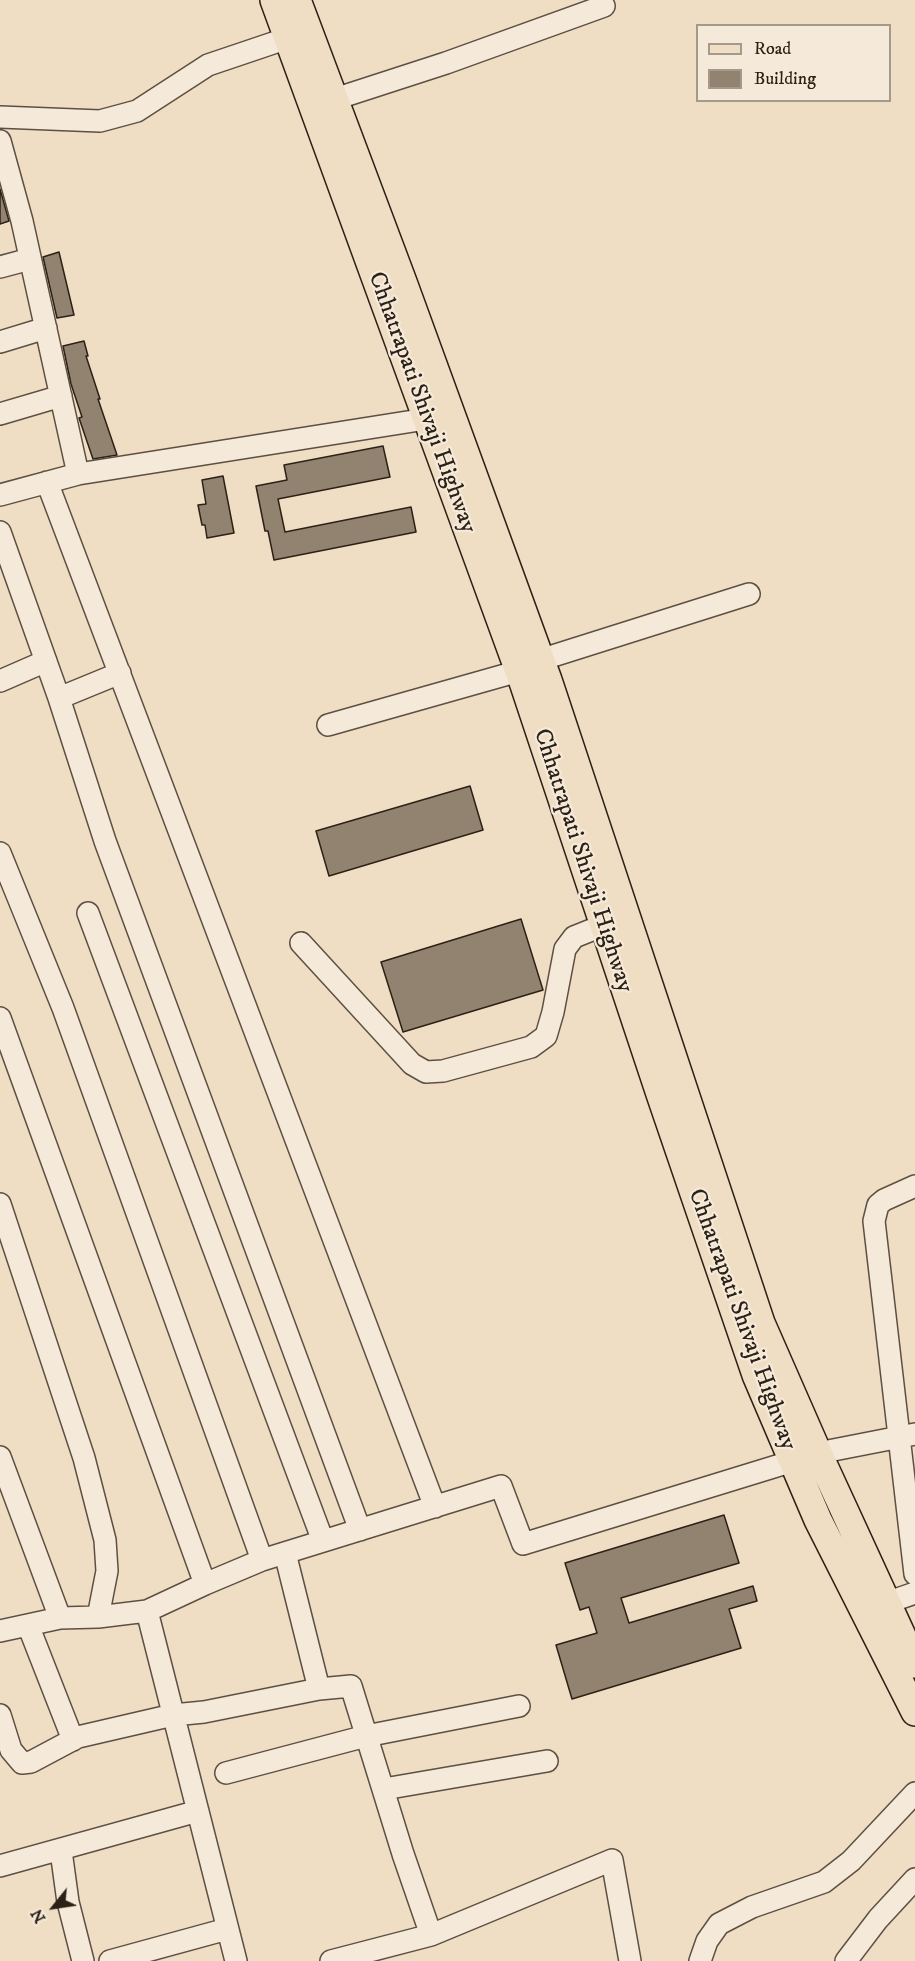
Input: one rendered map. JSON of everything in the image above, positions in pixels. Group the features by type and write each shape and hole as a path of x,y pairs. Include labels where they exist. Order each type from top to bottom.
{"main road":[{"name":"Chhatrapati Shivaji Highway","path":"273,0 438,415 530,665 761,1323 805,1457 818,1520 915,1712"},
{"name":"Chhatrapati Shivaji Highway","path":"297,0 335,99 438,415"},
{"name":"Chhatrapati Shivaji Highway","path":"530,665 604,926 756,1375 805,1457 886,1603 915,1664"}],"street":[{"path":"335,99 446,63 604,6"},
{"path":"0,117 100,121 137,111 208,65 288,38"},
{"path":"0,141 30,259 78,474"},
{"path":"0,267 30,259"},
{"path":"0,342 46,328"},
{"path":"0,414 61,396"},
{"path":"0,495 78,474 438,415"},
{"path":"47,482 435,1506"},
{"path":"0,532 59,698 105,841 360,1530"},
{"path":"328,725 530,665 749,594"},
{"path":"0,681 46,661"},
{"path":"59,698 120,673"},
{"path":"0,853 63,1008 262,1560"},
{"path":"88,913 323,1541"},
{"path":"301,943 412,1064 426,1072 443,1071 531,1047 546,1036 565,949 574,937 604,926"},
{"path":"0,1018 205,1584"},
{"path":"915,1186 878,1205 874,1221 907,1436 915,1574"},
{"path":"0,1204 84,1458 105,1540 107,1571 98,1617"},
{"path":"0,1631 60,1618 98,1617 147,1611 262,1560 501,1486 523,1544 805,1457 907,1436"},
{"path":"0,1457 60,1618"},
{"path":"285,1553 319,1689"},
{"path":"886,1603 915,1593"},
{"path":"147,1611 236,1961"},
{"path":"28,1625 73,1740"},
{"path":"0,1715 11,1750 22,1762 32,1762 73,1740 173,1715 204,1712 319,1689 351,1686 431,1935"},
{"path":"226,1773 366,1736 519,1706"},
{"path":"384,1790 547,1761"},
{"path":"700,1961 707,1941 719,1924 752,1907 824,1882 851,1861 915,1793"},
{"path":"0,1866 61,1851 198,1811"},
{"path":"61,1851 68,1902 83,1961"},
{"path":"331,1961 431,1935 612,1860 630,1961"},
{"path":"846,1961 878,1919 915,1879"},
{"path":"110,1961 227,1929"}],"building":[{"path":"0,189 9,221 0,224"},
{"path":"59,252 74,315 57,318 43,257"},
{"path":"84,341 88,356 86,356 100,399 98,399 117,455 93,459 79,418 82,417 71,384 63,346"},
{"path":"383,446 390,477 278,499 285,532 411,507 416,532 274,560 268,531 265,531 256,486 287,480 284,465"},
{"path":"223,476 234,533 207,538 198,505 206,504 202,480"},
{"path":"470,786 483,830 329,876 316,831"},
{"path":"521,919 543,990 403,1032 381,962"},
{"path":"724,1515 739,1563 621,1598 629,1623 753,1586 757,1601 729,1609 741,1648 572,1699 556,1645 597,1633 589,1607 580,1610 565,1563"}]}
